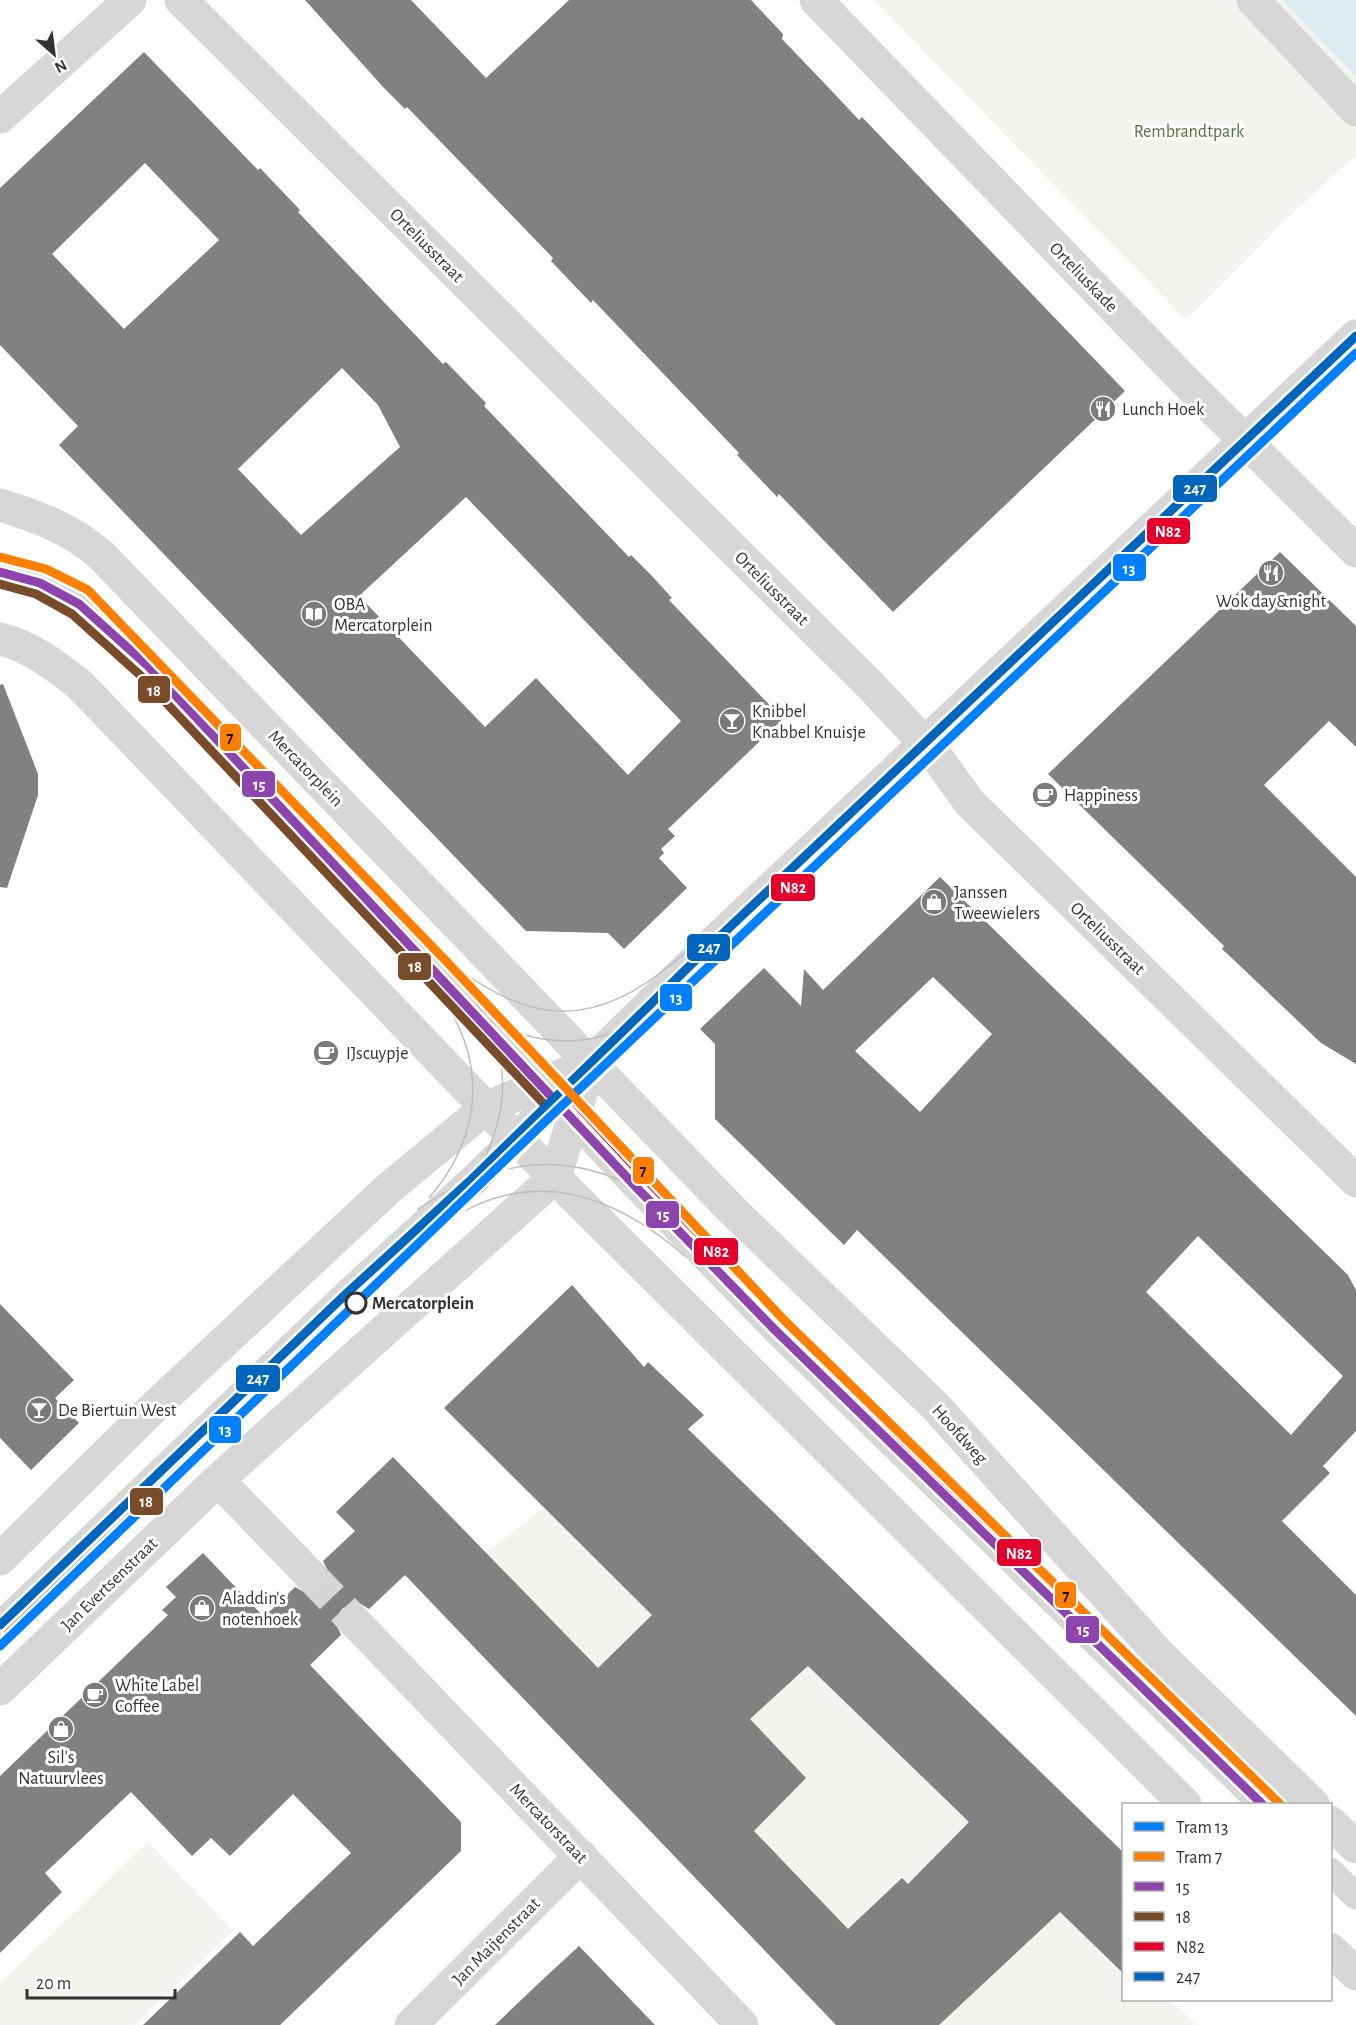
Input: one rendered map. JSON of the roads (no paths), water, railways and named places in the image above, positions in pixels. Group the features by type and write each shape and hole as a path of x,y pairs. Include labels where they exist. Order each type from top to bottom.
{"street":[{"path":"0,117 130,0"},
{"name":"Orteliusstraat","path":"181,0 863,678 926,744 969,802 1356,1181"},
{"name":"Orteliuskade","path":"816,0 1356,551"},
{"path":"1253,0 1356,110"},
{"path":"0,1559 152,1409 389,1188 486,1108 556,1100 595,1066 714,942 1356,336"},
{"name":"Mercatorplein","path":"0,505 35,515 82,539 101,555 595,1066"},
{"path":"0,639 18,644 53,663 80,685 514,1137 1184,1803"},
{"path":"309,1574 218,1480 555,1178 556,1100 595,1066"},
{"name":"Hoofdweg","path":"595,1066 731,1209 936,1407 1160,1655 1312,1803"},
{"name":"Jan Evertsenstraat","path":"0,1689 218,1480"},
{"name":"Mercatorstraat","path":"355,1622 742,2025"},
{"path":"1332,1824 1356,1847"},
{"name":"Jan Maijenstraat","path":"411,2025 581,1856"},
{"path":"1332,1951 1356,1974"}],"lane":[{"path":"0,572 40,583 79,604 148,666 636,1187 775,1330 1261,1803"},
{"path":"0,1625 330,1309 556,1100"},
{"path":"1332,1873 1356,1896"}],"tunnel":[{"path":"309,1574 355,1622"}],"tram line":[{"name":"13","path":"0,1646 553,1114 1356,353"},
{"name":"7","path":"0,557 46,569 88,590 447,962 784,1320 1279,1803"},
{"path":"437,952 502,996 533,1007 562,1011 592,1008 622,997 654,978 687,951"},
{"path":"441,1224 472,1181 485,1158 494,1134 503,1084 500,1058 488,1022 447,962"},
{"path":"419,972 442,991 493,1023 547,1040 575,1041 604,1036 633,1024 661,1006 703,971"},
{"path":"429,1198 461,1148 469,1122 473,1095 471,1068 465,1042 453,1016 436,990"},
{"path":"418,1209 457,1187 495,1172 531,1165 567,1166 602,1173 637,1188 671,1210 705,1238"},
{"path":"449,1220 481,1203 512,1194 542,1191 572,1194 602,1203 630,1217 685,1256"}],"place":[{"name":"Lunch Hoek","path":"1103,409"},
{"name":"Wok day&night","path":"1271,573"},
{"name":"OBA Mercatorplein","path":"314,614"},
{"name":"Knibbel Knabbel Knuisje","path":"732,721"},
{"name":"Happiness","path":"1045,795"},
{"name":"Janssen Tweewielers","path":"934,902"},
{"name":"IJscuypje","path":"326,1053"},
{"name":"Mercatorplein","path":"356,1303"},
{"name":"De Biertuin West","path":"39,1410"},
{"name":"Aladdin's notenhoek","path":"202,1608"},
{"name":"White Label Coffee","path":"95,1695"},
{"name":"Sil's Natuurvlees","path":"61,1729"}],"park label":[{"name":"Rembrandtpark","path":"1189,131"}]}
